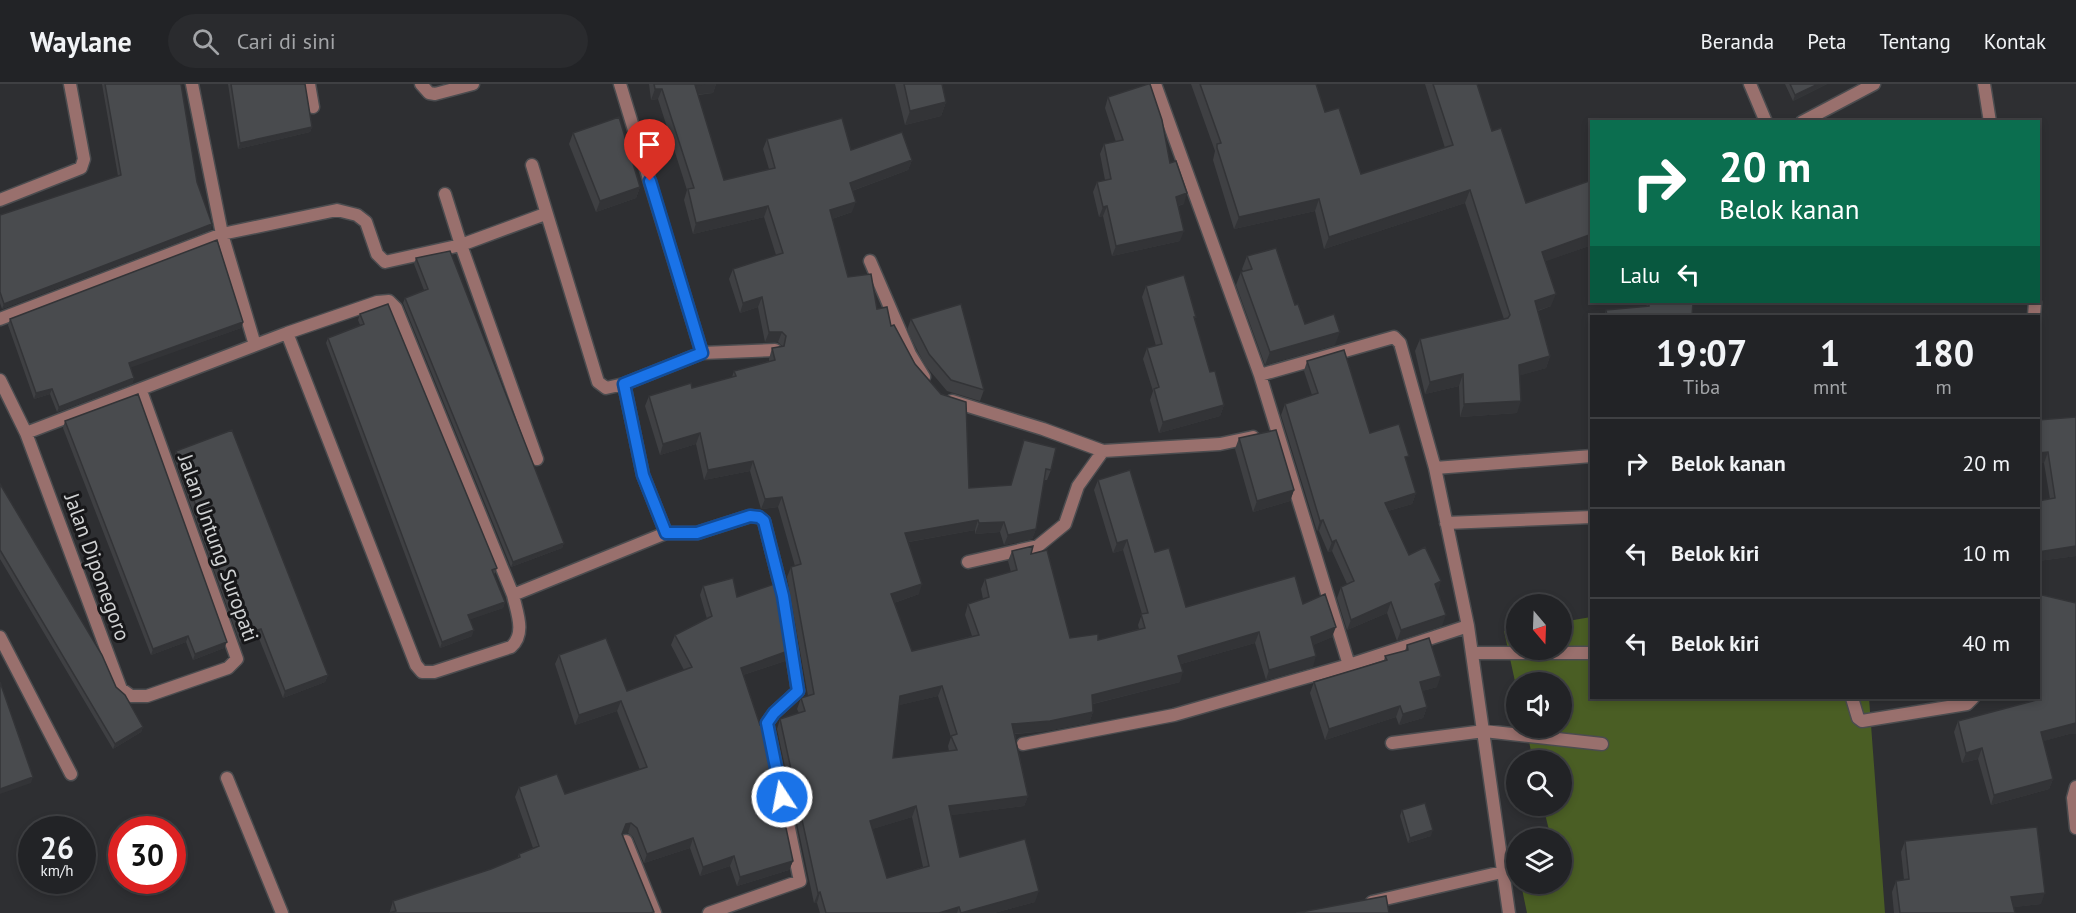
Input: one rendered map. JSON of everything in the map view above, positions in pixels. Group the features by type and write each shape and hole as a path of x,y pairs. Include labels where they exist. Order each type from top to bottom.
{"street":[{"path":"0,200 81,168 84,159 70,84"},
{"path":"192,84 222,234 255,345"},
{"path":"309,84 313,107"},
{"path":"421,84 429,93 435,94 473,84"},
{"path":"620,84 702,353"},
{"path":"1155,84 1260,375 1349,664"},
{"path":"1750,84 1765,120"},
{"path":"1806,120 1874,84"},
{"path":"1984,84 1990,120"},
{"path":"532,165 545,214 598,382 606,388 624,384 702,353 775,350"},
{"path":"446,194 537,459"},
{"path":"0,319 222,234 337,210 357,215 366,222 376,254 385,262 462,245 545,214"},
{"path":"870,261 910,354 938,395 1103,451 1220,444 1277,431"},
{"path":"0,380 26,433 141,391 287,333 377,302 389,301 396,308 513,595 520,633 519,640 511,647 434,672 422,672 416,665 287,333"},
{"path":"1260,375 1394,337 1400,343 1435,468 1468,626 1509,913"},
{"path":"624,384 643,475 666,533"},
{"name":"Jalan Untung Suropati","path":"141,391 236,649 237,660 228,668 147,696"},
{"name":"Jalan Diponegoro","path":"26,433 121,689 131,696 147,696"},
{"path":"968,562 1038,546 1065,524 1078,486 1103,451"},
{"path":"1435,468 1590,456"},
{"path":"513,595 666,533 697,533 750,516 759,517 764,521 783,596 798,691 774,713 767,723 800,881 712,913"},
{"path":"1446,523 1590,517"},
{"path":"1023,744 1174,715 1349,664 1468,626"},
{"path":"0,637 71,774"},
{"path":"1472,653 1590,653"},
{"path":"1852,699 1858,718 1862,721 1967,704 1972,699"},
{"path":"1392,743 1484,731 1602,744"},
{"path":"227,778 282,913"},
{"path":"2076,787 2073,798 2076,828"},
{"path":"626,841 655,913"},
{"path":"1356,905 1502,872"}],"green space":[{"path":"1590,617 1590,699 1869,699 1885,913 1527,913 1523,894 1572,894 1572,828 1548,828 1546,816 1572,816 1572,750 1531,750 1528,738 1572,738 1572,672 1513,672 1510,660 1572,660 1572,620"}],"building":[{"path":"105,84 181,84 197,182 212,224 4,304 0,292 0,215 121,175"},
{"path":"231,84 305,84 312,127 240,143"},
{"path":"654,84 705,84 695,85 724,180 775,168 767,139 842,118 851,150 902,132 912,160 850,183 856,202 830,210 848,277 871,274 877,309 887,307 891,326 894,325 915,364 941,394 966,402 969,488 1011,485 1024,440 1056,448 1051,470 1046,469 1036,529 1008,535 1004,522 979,523 978,520 905,533 922,584 891,594 912,651 979,635 968,604 989,597 985,579 1017,570 1012,551 1033,546 1031,554 1047,550 1070,638 1098,634 1098,640 1145,628 1141,614 1148,613 1127,540 1117,543 1098,480 1130,470 1155,552 1169,548 1186,607 1295,576 1303,604 1325,594 1336,627 1311,637 1316,656 1269,670 1259,632 1178,656 1183,672 1092,695 1093,712 1050,721 1012,724 1028,796 949,806 960,857 1025,839 1039,891 961,913 959,907 939,913 826,913 820,892 818,893 780,719 805,711 801,698 814,694 791,567 801,564 782,497 765,499 753,461 708,470 700,433 663,444 649,396 691,383 692,388 736,376 734,371 775,360 772,348 784,346 786,336 782,332 769,332 762,297 743,303 733,269 783,253 768,206 696,223 688,189 694,188 662,89 655,89","holes":["942,686 957,734 951,736 957,750 893,758 900,696","916,806 929,866 887,878 870,821"]},
{"path":"904,84 942,84 946,102 910,111"},
{"path":"1150,84 1162,120 1170,163 1176,161 1187,193 1176,197 1184,231 1116,246 1107,206 1103,207 1097,182 1111,179 1104,144 1123,140 1108,97"},
{"path":"1200,84 1316,84 1325,112 1339,108 1361,174 1453,145 1433,84 1477,84 1492,131 1501,128 1526,203 1590,181 1590,235 1542,252 1556,294 1535,301 1550,356 1519,365 1521,401 1464,404 1463,374 1430,382 1420,339 1508,318 1510,315 1470,190 1329,237 1319,199 1239,217 1217,148 1217,144 1221,143"},
{"path":"1790,84 1818,84 1795,95"},
{"path":"619,117 640,187 600,201 573,133"},
{"path":"217,240 243,322 129,363 134,378 59,407 52,389 36,393 10,319"},
{"path":"1276,248 1295,305 1298,304 1305,324 1334,314 1340,332 1270,352 1241,272 1252,269 1247,256"},
{"path":"450,251 564,543 513,562 405,298 428,289 416,258"},
{"path":"1184,275 1210,372 1215,371 1224,405 1163,422 1154,389 1159,387 1147,348 1162,344 1146,286"},
{"path":"1649,303 1693,303 1692,315 1607,315 1606,310 1649,306"},
{"path":"388,304 497,568 492,570 505,602 468,615 474,630 442,642 328,338 364,324 360,314"},
{"path":"961,304 984,390 951,380 929,354 911,319"},
{"path":"1344,350 1370,433 1399,424 1409,456 1405,457 1416,493 1385,503 1409,555 1425,547 1441,581 1435,584 1446,615 1401,630 1391,602 1351,620 1341,587 1354,581 1336,540 1332,542 1323,520 1320,521 1285,404 1318,393 1307,361"},
{"path":"138,394 227,642 195,654 188,636 153,649 65,421"},
{"path":"2076,417 2076,546 2040,552 2040,501 2055,498 2048,452 2040,453 2040,420"},
{"path":"232,430 328,675 285,691 261,629 243,635 176,451"},
{"path":"1276,430 1294,490 1257,501 1239,438"},
{"path":"0,484 102,655 116,687 125,695 143,727 115,744 0,550"},
{"path":"733,578 737,597 777,583 788,651 741,668 760,725 764,724 793,861 740,877 734,856 703,867 693,838 647,854 637,828 631,823 626,824 622,834 654,912 389,913 396,911 393,901 491,869 539,846 519,787 557,774 565,794 647,767 621,701 579,715 559,655 606,638 627,691 692,667 675,635 712,616 703,586"},
{"path":"2040,594 2076,603 2076,723 2041,732 2053,779 1994,795 1982,748 1966,753 1958,721 2040,699"},
{"path":"1429,638 1441,676 1420,682 1427,707 1403,714 1400,706 1329,729 1314,682 1387,660 1385,656 1408,650 1407,645"},
{"path":"0,682 33,777 0,789"},
{"path":"1425,803 1433,830 1410,838 1402,810"},
{"path":"2037,827 2045,893 2011,897 2015,913 1900,913 1896,881 1909,879 1905,841"},
{"path":"1386,896 1389,913 1296,913"}],"route":[{"path":"650,181 702,353 624,384 643,475 666,533 697,533 750,516 759,517 764,521 783,596 798,691 774,713 767,723 782,797"}]}
